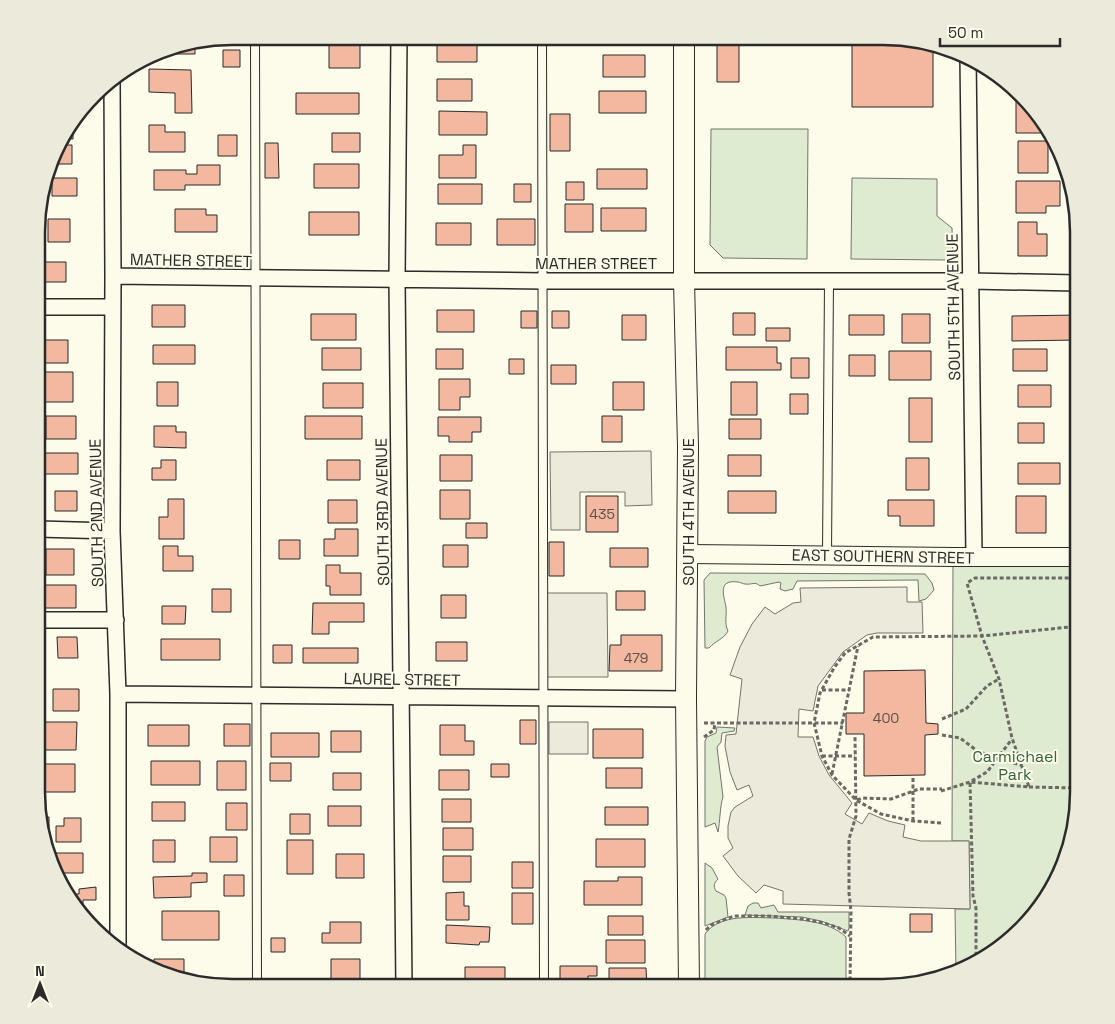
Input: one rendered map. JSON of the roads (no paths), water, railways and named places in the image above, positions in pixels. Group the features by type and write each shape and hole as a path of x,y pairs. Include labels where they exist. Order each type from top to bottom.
{"main road":[{"name":"SOUTH 4TH AVENUE","path":"684,45 684,281 688,438 686,698 689,979"}],"street":[{"name":"SOUTH 3RD AVENUE","path":"399,45 397,280 404,979"},
{"name":"SOUTH 5TH AVENUE","path":"968,65 974,557"},
{"name":"SOUTH 2ND AVENUE","path":"112,89 112,531 118,694 118,940"},
{"name":"MATHER STREET","path":"113,276 397,280 1070,283"},
{"path":"45,307 113,307"},
{"path":"45,529 112,531"},
{"name":"EAST SOUTHERN STREET","path":"688,554 1070,556"},
{"path":"45,620 116,620"},
{"name":"LAUREL STREET","path":"118,694 686,698"}],"lane":[{"path":"255,45 257,979"},
{"path":"542,45 544,979"},
{"path":"827,555 829,281"}],"park label":[{"name":"Carmichael Park","path":"1015,765"}]}
